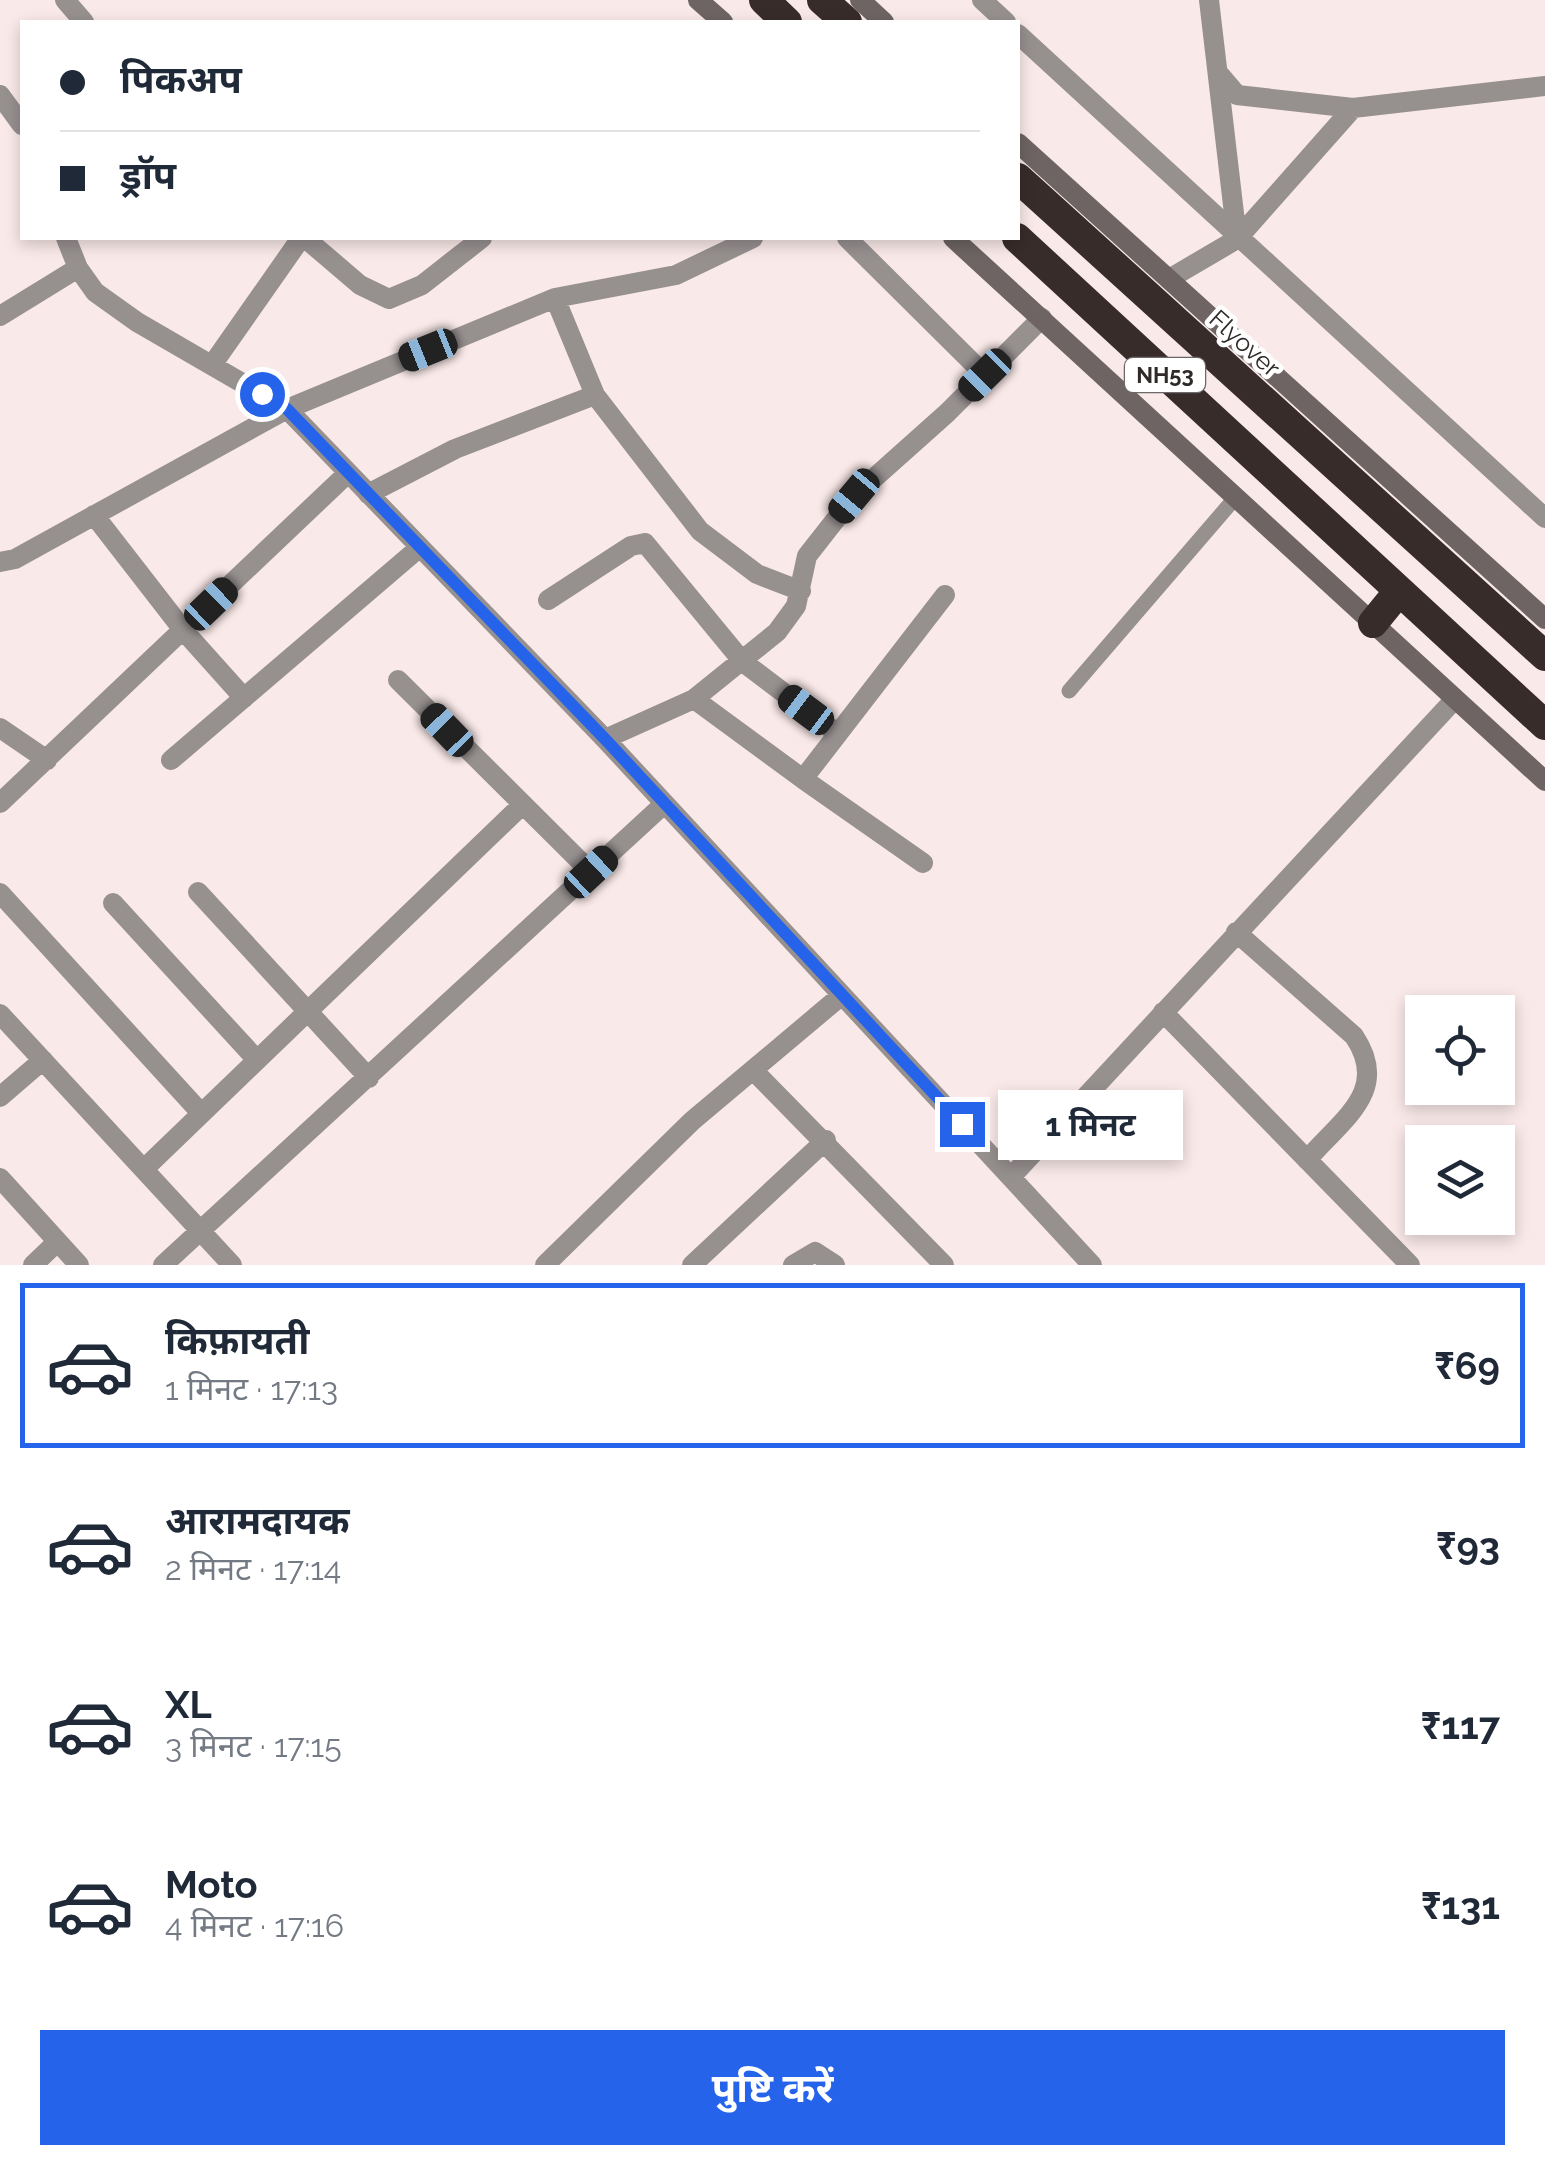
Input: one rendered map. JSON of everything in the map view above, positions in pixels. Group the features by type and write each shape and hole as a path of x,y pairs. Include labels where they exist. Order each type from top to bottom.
{"highway":[{"path":"822,0 862,8"},
{"name":"Flyover","path":"1020,180 1440,542"},
{"name":"NH53","path":"1018,240 1545,725"},
{"name":"NH53","path":"1440,542 1545,656"},
{"path":"1373,623 1405,596"}],"street":[{"path":"65,0 82,20"},
{"path":"698,0 720,20"},
{"path":"982,0 1004,20"},
{"path":"1209,0 1237,239"},
{"path":"1020,36 1545,518"},
{"path":"1219,75 1237,96 1353,108 1545,86"},
{"path":"8,99 20,121"},
{"path":"1168,279 1237,239 1353,108"},
{"path":"1020,145 1168,279 1440,542 1545,619"},
{"path":"67,240 78,268 96,292 287,409 606,740 1092,1265"},
{"path":"212,365 302,240"},
{"path":"305,240 360,286 390,299 422,285 479,240"},
{"path":"0,562 16,558 287,409 554,298 676,275 749,240"},
{"path":"849,240 985,375"},
{"path":"955,240 1545,781"},
{"path":"0,316 78,268"},
{"path":"554,298 595,394 700,531 757,574 801,591"},
{"path":"606,740 694,699 777,632 796,606 808,556 854,496 1042,318"},
{"path":"368,494 455,449 595,394"},
{"path":"2,800 348,473"},
{"path":"94,515 184,630 244,698"},
{"path":"548,600 632,546 645,544 743,662 838,734"},
{"path":"171,760 419,548"},
{"path":"803,779 945,595"},
{"path":"398,680 591,872"},
{"path":"694,699 923,863"},
{"path":"1010,1176 1456,699"},
{"path":"0,728 47,760"},
{"path":"162,1265 202,1233 663,805"},
{"path":"144,1169 521,806"},
{"path":"198,892 369,1078"},
{"path":"0,894 201,1113"},
{"path":"113,902 257,1060"},
{"path":"1236,932 1354,1036 1368,1057 1371,1077 1363,1096 1307,1160"},
{"path":"545,1265 692,1121 842,995"},
{"path":"1163,1012 1410,1265"},
{"path":"0,1014 232,1265"},
{"path":"0,1098 43,1060"},
{"path":"753,1070 826,1140 944,1265"},
{"path":"692,1265 826,1140"},
{"path":"0,1178 79,1265"},
{"path":"34,1265 56,1242"},
{"path":"793,1265 816,1252 835,1265"}],"lane":[{"path":"1069,690 1236,497"}],"route":[{"path":"262,394 287,409 606,740 962,1124"}]}
